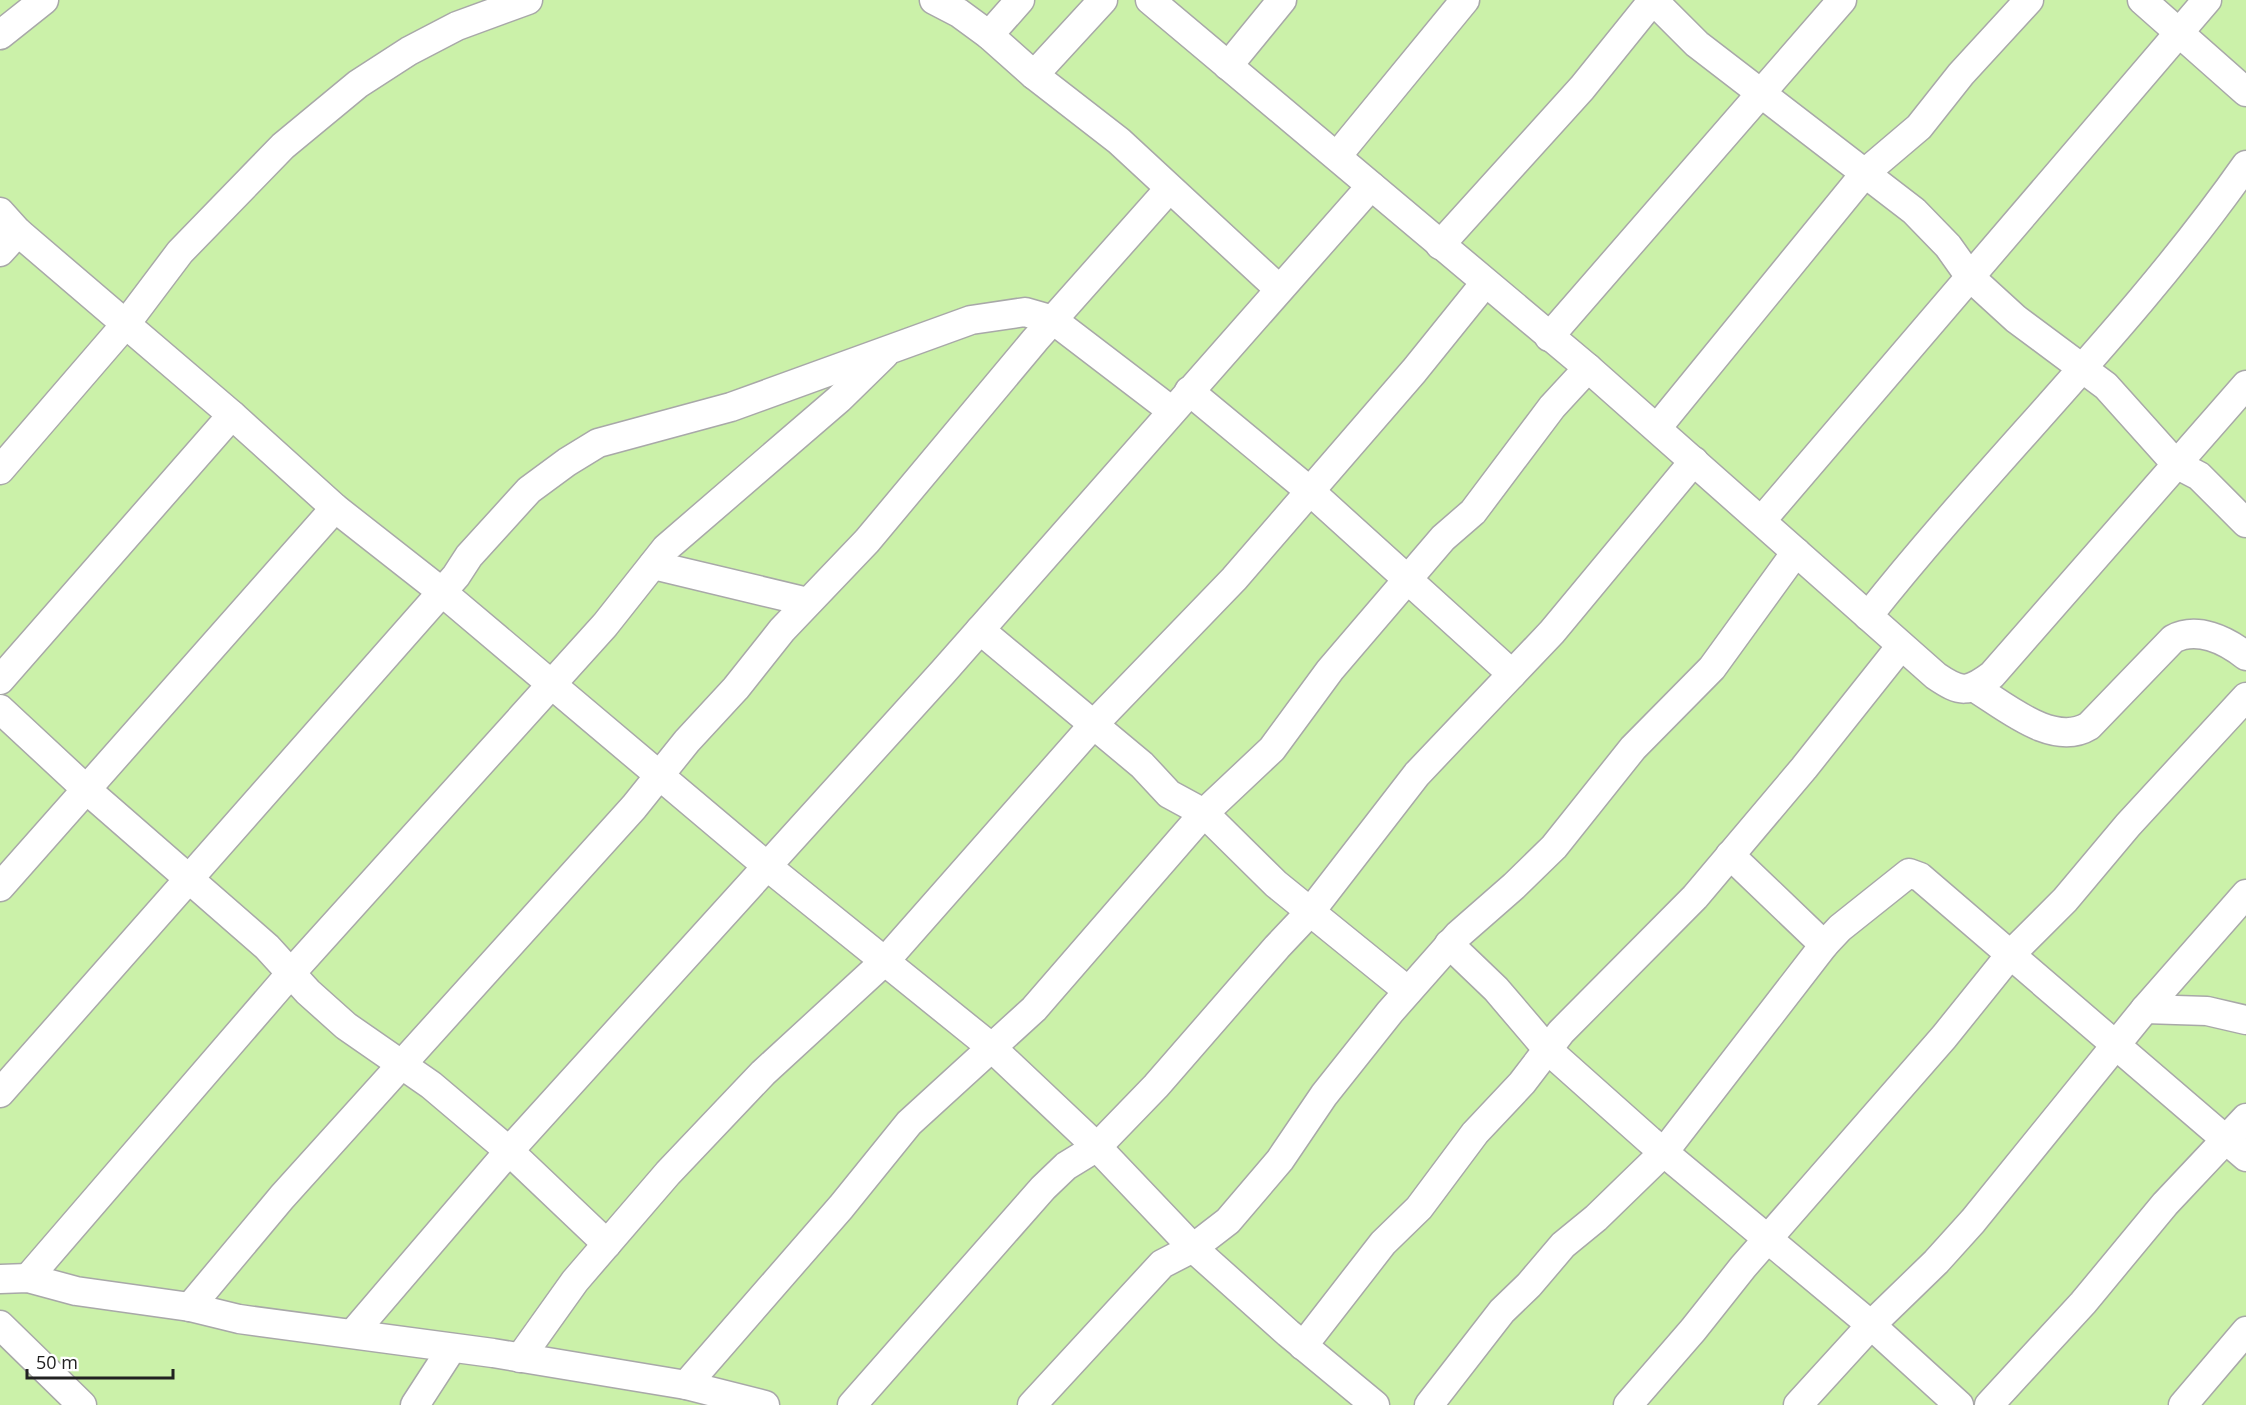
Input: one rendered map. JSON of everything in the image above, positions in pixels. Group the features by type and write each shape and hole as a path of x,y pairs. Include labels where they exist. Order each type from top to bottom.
{"street":[{"path":"0,35 44,0"},
{"path":"0,470 125,325 180,252 283,146 358,84 409,51 457,26 528,0"},
{"path":"934,0 959,13 989,35 1034,75 1119,141 1279,289"},
{"path":"989,35 1020,0"},
{"path":"1034,75 1103,0"},
{"path":"1150,0 1588,368 1762,520 1901,646 1950,685 1961,690 1975,688 1992,675 2246,385"},
{"path":"1228,66 1282,0"},
{"path":"1336,156 1465,0"},
{"path":"1440,245 1582,88 1653,0 1697,44 1914,211 1948,246 1970,277 2016,319 2082,366 2122,402 2176,464 2199,476 2246,523"},
{"path":"1549,337 1842,0"},
{"path":"1657,428 1866,172 1919,127 1974,59 2029,0"},
{"path":"2142,0 2246,92"},
{"path":"1762,520 2207,0"},
{"path":"1868,616 2082,366 2156,285 2246,165"},
{"path":"354,1332 509,1151 980,630 1371,186"},
{"path":"190,1307 282,1197 634,807 808,602 867,541 1053,320 1169,189"},
{"path":"6,232 125,325 232,415 335,508 442,592 768,867 991,1047 1097,1147 1193,1248 1375,1405"},
{"path":"520,1358 575,1281 668,1173 763,1073 885,960 1094,724 1234,579 1311,492 1485,283"},
{"path":"0,1093 442,592 469,556 529,490 598,443 731,407 971,320 1025,312 1053,320 1180,401 1311,492 1405,580 1512,674"},
{"path":"28,1278 291,973 605,625 652,565 693,524 838,399 892,348"},
{"path":"686,1385 841,1207 909,1123 1034,1009 1204,813 1272,749 1330,670 1383,611 1405,580 1443,538 1473,512 1552,407 1588,368"},
{"path":"0,680 232,415"},
{"path":"852,1405 1043,1188 1066,1166 1097,1147 1156,1086 1311,911 1418,774 1552,632 1694,461"},
{"path":"0,887 335,508"},
{"path":"1032,1405 1155,1270 1193,1248 1228,1221 1257,1188 1324,1095 1449,944 1554,847 1633,748 1712,668 1796,552"},
{"path":"652,565 808,602"},
{"path":"980,630 1142,765 1169,794 1204,813 1276,884 1408,992"},
{"path":"1975,688 2039,725 2056,732 2072,733 2079,732 2098,717 2173,639 2183,633 2193,632 2207,636 2246,656"},
{"path":"1304,1346 1383,1243 1419,1208 1475,1133 1522,1083 1561,1032 1695,897 1901,646"},
{"path":"1628,1405 1767,1239 1944,1037 2010,955 2066,900 2128,825 2246,697"},
{"path":"0,709 87,790 267,947 346,1026 431,1085 509,1151 607,1244"},
{"path":"1730,855 1824,945"},
{"path":"1429,1405 1502,1311 1529,1286 1563,1245 1596,1218 1664,1152 1824,945 1840,928 1904,876 1914,873 2236,1148"},
{"path":"1798,1405 1871,1325 1936,1262 1973,1221 2145,1009 2246,894"},
{"path":"1449,944 1496,989 1548,1050 1664,1152 1871,1325 1959,1405"},
{"path":"2145,1009 2207,1011 2246,1020"},
{"path":"1989,1405 2083,1303 2165,1204 2236,1148 2246,1119"},
{"path":"0,1279 28,1278 76,1291 190,1307 239,1319 354,1332 686,1385 765,1405"},
{"path":"0,1325 82,1405"},
{"path":"2183,1405 2246,1331"},
{"path":"415,1405 452,1348"}],"green space":[{"path":"0,0 2246,0 2246,1405 0,1405"}]}
